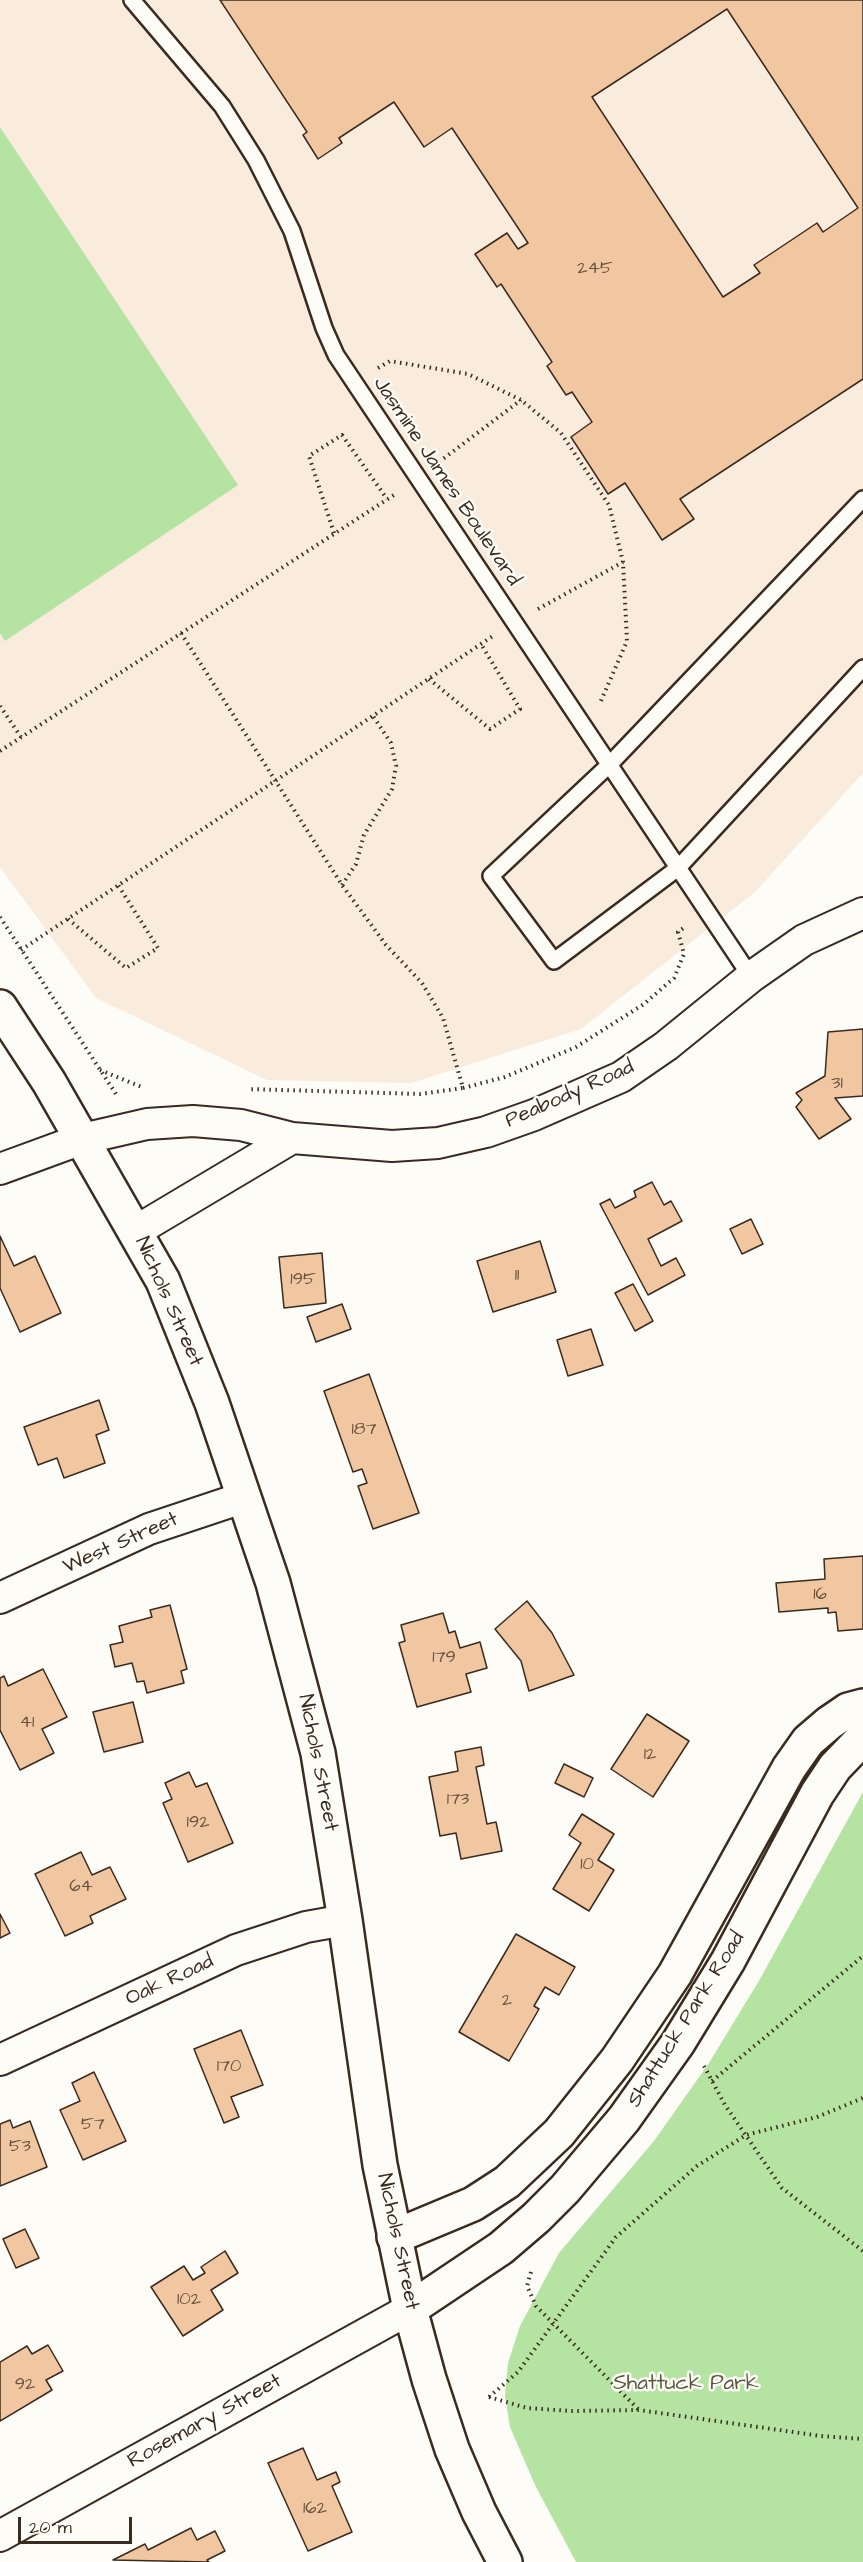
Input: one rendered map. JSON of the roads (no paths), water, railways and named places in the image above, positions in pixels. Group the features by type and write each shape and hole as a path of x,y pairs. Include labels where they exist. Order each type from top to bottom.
{"main road":[{"name":"Nichols Street","path":"0,1007 49,1082 163,1281 188,1340 245,1497 273,1583 318,1754 345,1920 375,2133 410,2309 429,2379 452,2449 479,2512 505,2562"},
{"name":"Shattuck Park Road","path":"394,2237 473,2204 507,2182 559,2133 629,2042 675,1974 789,1768 808,1741 848,1710 863,1706"},
{"name":"Shattuck Park Road","path":"410,2309 501,2248 536,2218 595,2155 651,2083 678,2043 728,1961 816,1794 835,1767 863,1738"},
{"path":"728,1881 762,1898"}],"street":[{"name":"Peabody Road","path":"0,1169 82,1139 137,1126 193,1120 241,1125 292,1138 392,1146 438,1143 486,1132 534,1116 621,1077 666,1046 751,977 804,940 861,911"},
{"path":"136,1232 292,1138"},
{"name":"West Street","path":"0,1598 149,1529 245,1497"},
{"name":"Oak Road","path":"0,2060 236,1950 306,1927 345,1920"},
{"name":"Rosemary Street","path":"0,2536 410,2309"}],"lane":[{"name":"Jasmine James Boulevard","path":"132,0 222,106 256,160 292,231 324,328 353,382 751,977"},
{"path":"863,499 609,765 491,876 554,961 678,868 863,668"}],"park label":[{"name":"Shattuck Park","path":"686,2385"}]}
